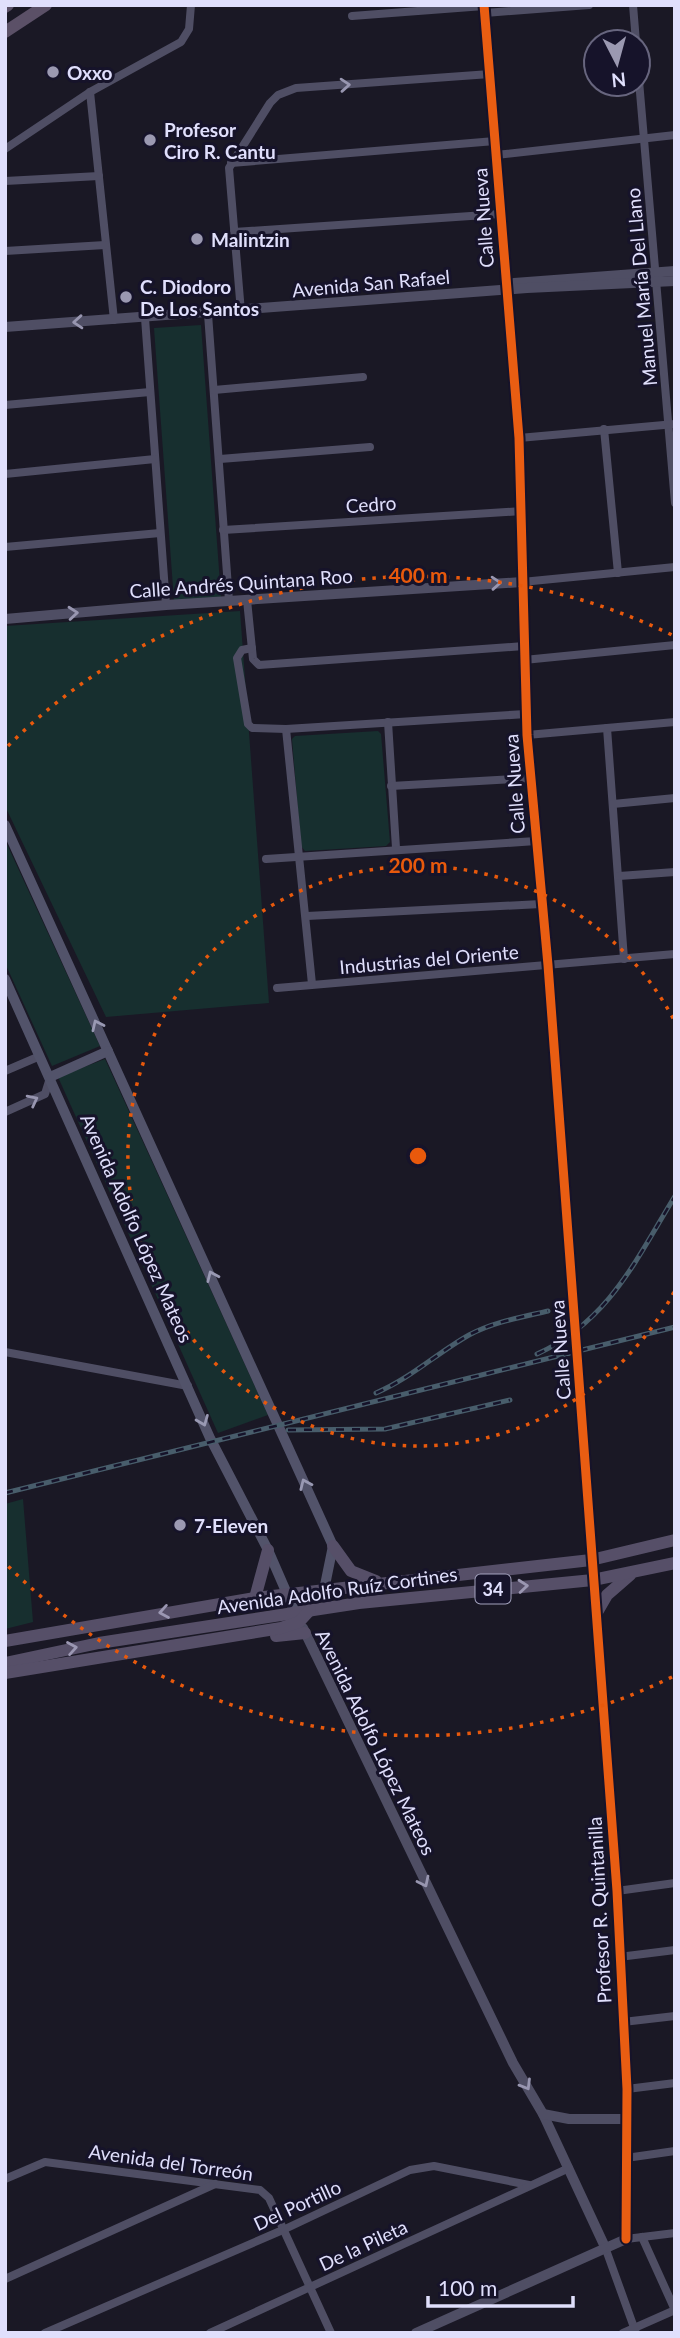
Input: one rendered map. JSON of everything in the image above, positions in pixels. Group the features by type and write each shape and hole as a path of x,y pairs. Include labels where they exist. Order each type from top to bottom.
{"highway":[{"path":"5,32 46,5"}],"main road":[{"path":"5,825 332,1546 351,1571 380,1583"},
{"name":"Avenida Adolfo López Mateos","path":"5,979 210,1438 268,1550 300,1623"},
{"path":"50,1077 108,1051"},
{"name":"Avenida Adolfo Ruíz Cortines","path":"5,1641 255,1598 591,1560 675,1540"},
{"path":"310,1611 324,1590 332,1546"},
{"path":"255,1598 268,1550"},
{"name":"Avenida Adolfo Ruíz Cortines","path":"5,1673 281,1628 300,1623 310,1611 439,1594 593,1580 675,1563"},
{"path":"596,1614 614,1586 633,1573"},
{"name":"Avenida Adolfo Ruíz Cortines","path":"5,1663 99,1643 300,1623"}],"street":[{"path":"5,149 90,92 181,42 189,29 191,5"},
{"path":"352,16 589,5"},
{"path":"633,5 635,28"},
{"name":"Calle Nueva","path":"484,8 519,438 527,735 548,965 593,1580"},
{"path":"241,312 229,179 231,163 270,103 288,91 490,74"},
{"path":"90,92 114,320"},
{"name":"Manuel María Del Llano","path":"641,98 671,424 675,503"},
{"path":"496,155 675,135"},
{"path":"231,163 495,141"},
{"path":"5,181 99,176"},
{"path":"234,232 500,214"},
{"path":"5,251 105,245"},
{"name":"Avenida San Rafael","path":"5,327 241,312 488,291 505,287 657,277 675,271"},
{"name":"Avenida San Rafael","path":"657,277 675,281"},
{"path":"208,314 229,601"},
{"path":"145,318 166,605"},
{"path":"214,390 363,377"},
{"path":"5,405 150,392"},
{"path":"519,438 671,424"},
{"path":"604,429 618,573"},
{"path":"220,459 370,447"},
{"path":"5,474 155,459"},
{"name":"Cedro","path":"223,530 522,511"},
{"path":"5,547 160,533"},
{"path":"522,582 675,567"},
{"name":"Calle Andrés Quintana Roo","path":"5,619 166,605 522,582"},
{"path":"247,600 255,663 524,646"},
{"path":"523,660 675,645"},
{"path":"252,648 242,650 237,658 248,724 257,728 286,729 526,714"},
{"path":"388,722 396,848"},
{"path":"527,735 675,722"},
{"path":"607,728 624,959"},
{"path":"286,729 312,984"},
{"path":"391,786 531,778"},
{"path":"613,804 675,798"},
{"path":"266,859 396,848 536,841"},
{"path":"619,876 675,872"},
{"path":"307,916 541,904"},
{"name":"Industrias del Oriente","path":"277,988 675,954"},
{"path":"5,1071 40,1056"},
{"path":"5,1112 45,1094 50,1077"},
{"path":"5,1352 189,1387"},
{"name":"Profesor R. Quintanilla","path":"593,1580 617,1891 627,2089 626,2239"},
{"name":"Avenida Adolfo López Mateos","path":"300,1623 513,2063 543,2114 605,2247"},
{"path":"617,1891 675,1883"},
{"path":"619,1957 675,1950"},
{"path":"623,2022 675,2016"},
{"path":"627,2089 675,2083"},
{"path":"543,2114 569,2119 626,2119"},
{"path":"626,2158 675,2151"},
{"name":"Avenida del Torreón","path":"5,2179 45,2162 261,2190 269,2198 285,2229 331,2333"},
{"name":"Del Portillo","path":"45,2333 285,2229 410,2170 426,2166 458,2169 529,2185"},
{"path":"529,2185 569,2168"},
{"path":"5,2279 217,2183"},
{"name":"De la Pileta","path":"210,2333 529,2185"},
{"path":"416,2333 605,2247 626,2239 675,2233"},
{"path":"623,2333 636,2330 674,2307 642,2237"},
{"path":"605,2247 636,2330"}],"green space":[{"path":"201,325 221,597 174,601 154,328"},
{"path":"240,611 269,1003 106,1017 5,806 5,626"},
{"path":"378,731 381,734 390,842 386,846 305,851 301,846 292,739 295,736"},
{"path":"5,840 100,1046 52,1066 5,963"},
{"path":"105,1059 268,1415 218,1433 58,1077"},
{"path":"23,1499 33,1622 5,1629 5,1504"}],"railway":[{"path":"537,1354 562,1341 602,1307 633,1266 675,1196"},
{"path":"376,1393 478,1330 548,1311"},
{"path":"5,1493 675,1327"},
{"path":"288,1430 385,1429 510,1400"}],"cycle path":[{"path":"484,5 519,438 527,735 548,965 617,1891 627,2089 626,2239"}],"place":[{"name":"Oxxo","path":"53,72"},
{"name":"Profesor Ciro R. Cantu","path":"150,140"},
{"name":"Malintzin","path":"197,239"},
{"name":"C. Diodoro De Los Santos","path":"126,297"},
{"name":"7-Eleven","path":"180,1525"}]}
